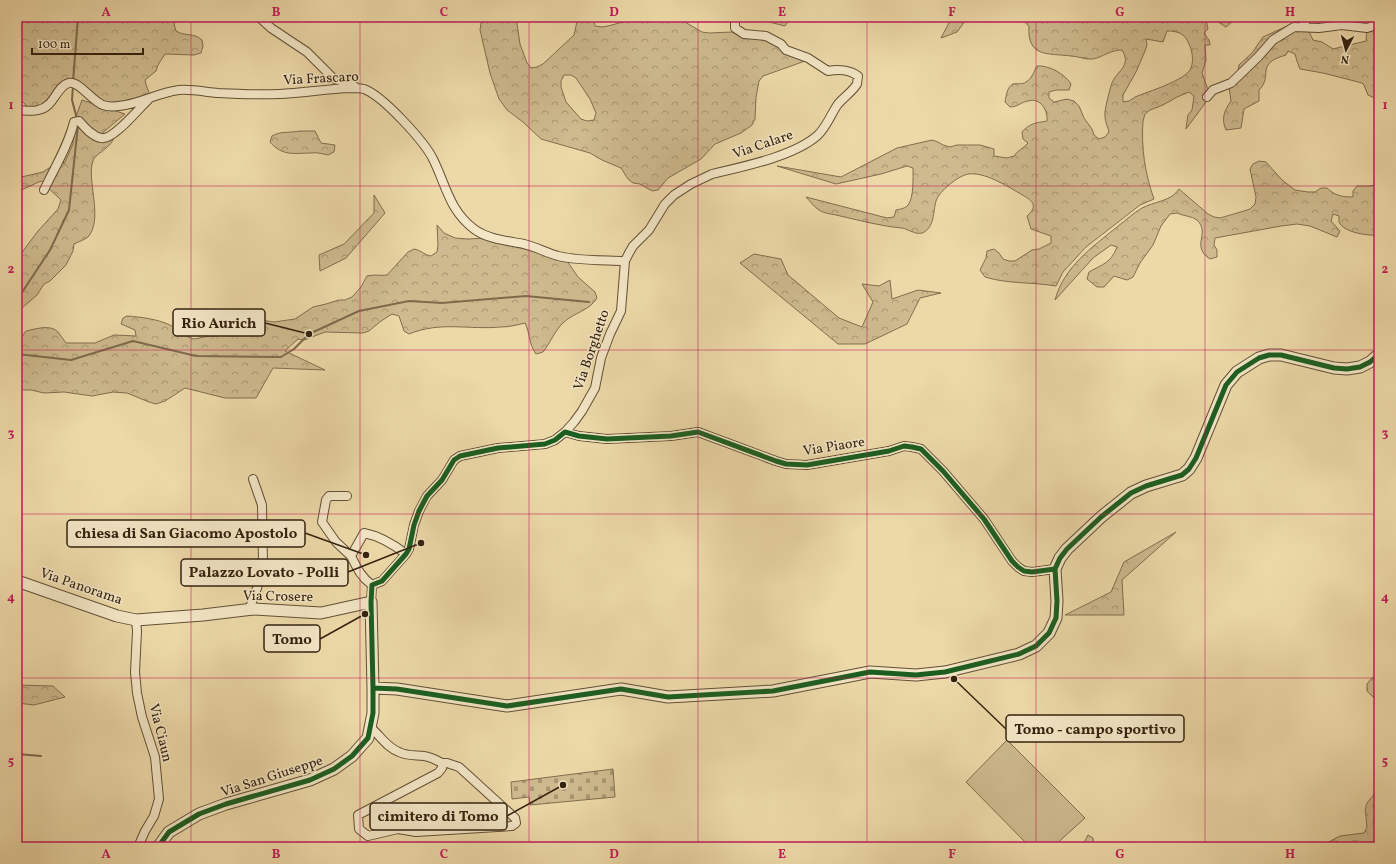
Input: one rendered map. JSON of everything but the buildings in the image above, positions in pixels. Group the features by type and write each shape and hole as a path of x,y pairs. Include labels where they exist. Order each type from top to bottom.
{"street":[{"path":"258,17 271,28 307,52 333,78 350,86 362,88"},
{"name":"Via Calare","path":"625,261 633,246 649,230 665,204 674,195 707,176 780,156 809,141 818,135 839,104 857,84 858,76 852,72 833,70 828,71 808,58 786,50 781,44 766,36 744,34 735,28 735,17"},
{"path":"1302,17 1306,27"},
{"path":"1208,97 1213,90 1231,83 1258,58 1273,40 1294,27 1319,28 1342,25 1367,28 1379,24"},
{"name":"Via Frascaro","path":"17,110 38,110 45,108 53,100 62,86 72,82 77,84 94,100 103,105 111,106 123,106 165,93 181,90 231,94 279,94 341,88 362,88 372,92 404,121 432,158 457,212 464,220 480,232 492,237 530,246 558,256 625,261"},
{"path":"44,190 72,131 74,122 79,121 94,136 102,139 106,138 117,131 148,99"},
{"name":"Via Borghetto","path":"372,585 382,581 406,554 409,549 414,525 419,511 427,496 442,480 454,460 460,456 498,448 545,444 555,440 565,432 582,411 595,388 601,358 621,310 625,261"},
{"path":"373,688 397,689 507,706 621,688 668,697 773,692 870,672 916,675 945,672 1019,654 1036,646 1049,633 1056,618 1056,569 1060,558 1066,549 1131,493 1146,486 1176,477 1189,469 1196,458 1226,385 1237,372 1259,358 1269,355 1281,355 1334,368 1347,369 1365,365 1379,354"},
{"name":"Via Piaore","path":"565,432 579,436 607,439 671,436 698,432 770,459 795,465 807,465 889,451 904,446 912,447 921,450 943,471 984,519 1012,561 1018,567 1024,571 1032,572 1056,569"},
{"path":"249,610 263,563 262,505 253,479"},
{"path":"347,496 329,496 326,500 322,522 336,542 351,556 365,580 372,585 371,602"},
{"path":"351,556 364,533 372,534 393,544 406,554"},
{"name":"Via Panorama","path":"17,581 117,616 136,620"},
{"name":"Via Crosere","path":"136,620 249,610 321,614 371,602"},
{"name":"Via San Giuseppe","path":"158,847 169,832 199,814 226,804 310,780 334,769 352,756 368,738 373,714 371,602"},
{"name":"Via Ciaun","path":"136,620 135,672 137,693 142,717 155,757 159,799 154,816 138,847"},
{"path":"370,727 378,733 388,746 400,753 434,758 442,763 459,767 515,818 516,823 512,826 416,832 398,829 368,836 359,829 358,815 438,773 442,768 442,763"}],"green space":[{"path":"17,17 184,17 178,19 174,24 176,31 199,38 202,40 203,46 201,53 194,55 165,54 156,71 145,80 151,100 107,104 70,81 48,103 28,110 25,104 17,97"},
{"path":"484,17 516,17 520,44 527,63 531,68 543,64 574,35 578,17 593,17 595,26 602,27 645,18 679,20 702,32 732,32 740,36 766,36 812,61 805,61 763,76 759,81 756,97 755,119 752,125 741,133 715,144 701,159 668,178 658,190 652,191 640,184 633,183 628,179 621,168 590,153 541,139 523,122 507,110 499,99 490,73 480,30","holes":["564,75 571,75 576,78 590,99 596,113 594,120 587,121 581,119 566,102 561,87 561,81"]},
{"path":"749,17 791,17 785,26"},
{"path":"952,17 968,17 957,32 941,38"},
{"path":"1019,17 1209,17 1206,19 1208,29 1204,33 1209,40 1210,45 1205,45 1206,60 1202,73 1212,96 1186,129 1188,115 1192,110 1194,96 1189,92 1150,110 1145,114 1143,121 1143,151 1148,180 1154,199 1140,205 1086,247 1063,272 1056,286 993,279 985,277 980,270 986,258 987,251 994,249 1003,259 1015,261 1032,250 1039,249 1051,243 1051,236 1031,229 1027,216 1033,208 1032,202 1008,186 995,180 981,175 968,174 954,181 938,197 933,219 926,231 922,233 915,233 902,228 825,213 817,209 806,197 887,218 894,217 896,210 906,207 910,202 913,187 913,168 907,166 881,174 836,184 777,166 841,177 897,148 932,140 950,147 957,145 980,145 994,149 994,156 1007,158 1014,156 1028,143 1023,139 1022,132 1031,125 1047,121 1045,109 1037,101 1033,100 1010,107 1005,102 1009,87 1013,84 1028,81 1037,66 1047,67 1056,71 1065,77 1071,84 1069,90 1056,90 1049,92 1049,98 1054,102 1067,99 1074,101 1079,106 1094,135 1099,139 1105,137 1109,132 1105,121 1105,114 1109,93 1113,81 1122,69 1125,61 1125,56 1122,50 1114,51 1093,59 1047,54 1035,49 1031,44 1029,26","holes":["1167,31 1180,33 1187,40 1192,55 1191,68 1182,77 1175,81 1135,97 1129,101 1123,102 1123,95 1136,72 1145,51 1147,45 1146,39 1163,42"]},
{"path":"1210,17 1230,17 1232,22 1226,27"},
{"path":"1296,22 1306,25 1313,40 1322,42 1333,49 1366,41 1367,28 1379,32 1379,100 1368,95 1362,83 1300,69 1295,54 1288,51 1286,55 1276,58 1267,66 1263,85 1259,90 1259,101 1244,109 1241,128 1226,130 1224,126 1225,112 1231,101 1229,87 1237,78 1239,65 1252,53 1263,37"},
{"path":"82,100 125,114 100,135 114,138 109,146 96,157 92,164 91,172 95,212 92,230 88,237 74,244 73,251 66,265 50,281 44,284 37,295 17,314 17,259 38,231 58,209 61,200 41,181 17,192 17,178 43,172 63,159 64,164 73,144 74,122"},
{"path":"315,131 321,143 335,145 334,152 328,155 316,153 290,153 280,150 270,142 272,136 275,134"},
{"path":"1259,161 1266,162 1282,180 1295,190 1315,192 1321,188 1327,188 1339,196 1353,197 1353,191 1357,186 1379,184 1379,235 1357,233 1346,229 1339,222 1339,216 1333,214 1331,221 1340,231 1337,237 1310,226 1297,224 1281,226 1215,238 1214,245 1217,250 1217,257 1210,259 1204,254 1202,249 1202,230 1201,225 1197,220 1177,213 1170,214 1161,226 1153,245 1140,263 1133,277 1127,280 1114,276 1104,287 1097,287 1087,279 1089,272 1112,257 1117,247 1111,245 1093,258 1055,300 1059,288 1065,278 1088,251 1139,210 1167,199 1179,189 1208,214 1214,217 1220,218 1250,209 1255,204 1256,197 1250,169 1253,164"},
{"path":"374,195 385,213 346,258 320,271 319,255 344,244 374,213"},
{"path":"437,225 444,233 455,238 485,238 567,261 578,277 595,292 597,298 586,309 564,322 543,352 536,354 532,347 525,323 513,326 489,328 432,328 409,334 404,331 399,316 392,314 369,331 363,333 325,332 304,340 298,339 285,351 325,370 273,368 256,398 225,398 185,388 165,401 156,404 127,393 113,392 92,396 64,392 44,393 31,390 17,390 17,344 26,331 51,328 58,332 66,343 95,343 114,335 136,336 135,330 121,324 123,318 127,316 160,321 194,339 251,328 248,318 274,322 295,319 313,307 352,297 361,287 367,276 387,275 408,252 414,249 431,256 437,252"},
{"path":"754,254 781,259 788,275 839,318 862,327 873,302 862,284 879,286 890,280 892,299 918,290 941,293 920,298 907,324 865,344 838,344 740,263"},
{"path":"1176,532 1122,580 1124,615 1065,615 1111,592 1124,562"},
{"path":"1379,672 1379,700 1376,700 1367,691 1367,684"},
{"path":"17,685 53,686 65,697 34,705 17,703"},
{"path":"1007,740 1085,818 1053,847 1030,847 966,782"},
{"path":"613,769 615,797 530,805 529,797 512,799 511,782"},
{"path":"1379,789 1379,847 1319,847 1340,836 1364,833 1367,827 1365,809 1367,803"},
{"path":"1088,835 1093,838 1094,847 1082,847"}],"waterway":[{"path":"73,82 78,17"},
{"path":"73,86 72,100 77,119"},
{"path":"17,300 50,250 69,210 78,125"},
{"path":"17,354 71,360 133,341 196,356 281,357 294,349 309,334 359,311 409,301 442,303 526,296 589,302"},
{"path":"17,754 41,756"}],"cycle path":[{"path":"373,688 397,689 507,706 621,689 668,697 773,691 870,672 916,675 945,672 1019,654 1036,646 1049,633 1056,618 1057,601 1055,569 1060,558 1067,549 1101,517 1131,493 1146,486 1182,475 1189,469 1196,458 1226,385 1237,372 1259,358 1269,355 1281,355 1334,368 1347,369 1360,367 1370,362 1379,354"},
{"path":"158,847 169,832 199,814 226,804 310,780 334,769 352,756 368,738 373,713 372,585 382,581 406,554 409,549 414,525 419,511 427,496 442,480 454,460 460,456 498,448 545,444 555,440 565,432 579,436 607,439 671,436 698,432 776,461 786,464 807,465 889,451 904,446 912,447 921,449 943,471 984,519 1012,561 1018,567 1024,571 1032,572 1055,569"}],"place":[{"name":"Rio Aurich","path":"309,334"},
{"name":"Palazzo Lovato - Polli","path":"421,543"},
{"name":"chiesa di San Giacomo Apostolo","path":"366,555"},
{"name":"Tomo","path":"365,614"},
{"name":"Tomo - campo sportivo","path":"954,679"},
{"name":"cimitero di Tomo","path":"563,785"}]}
